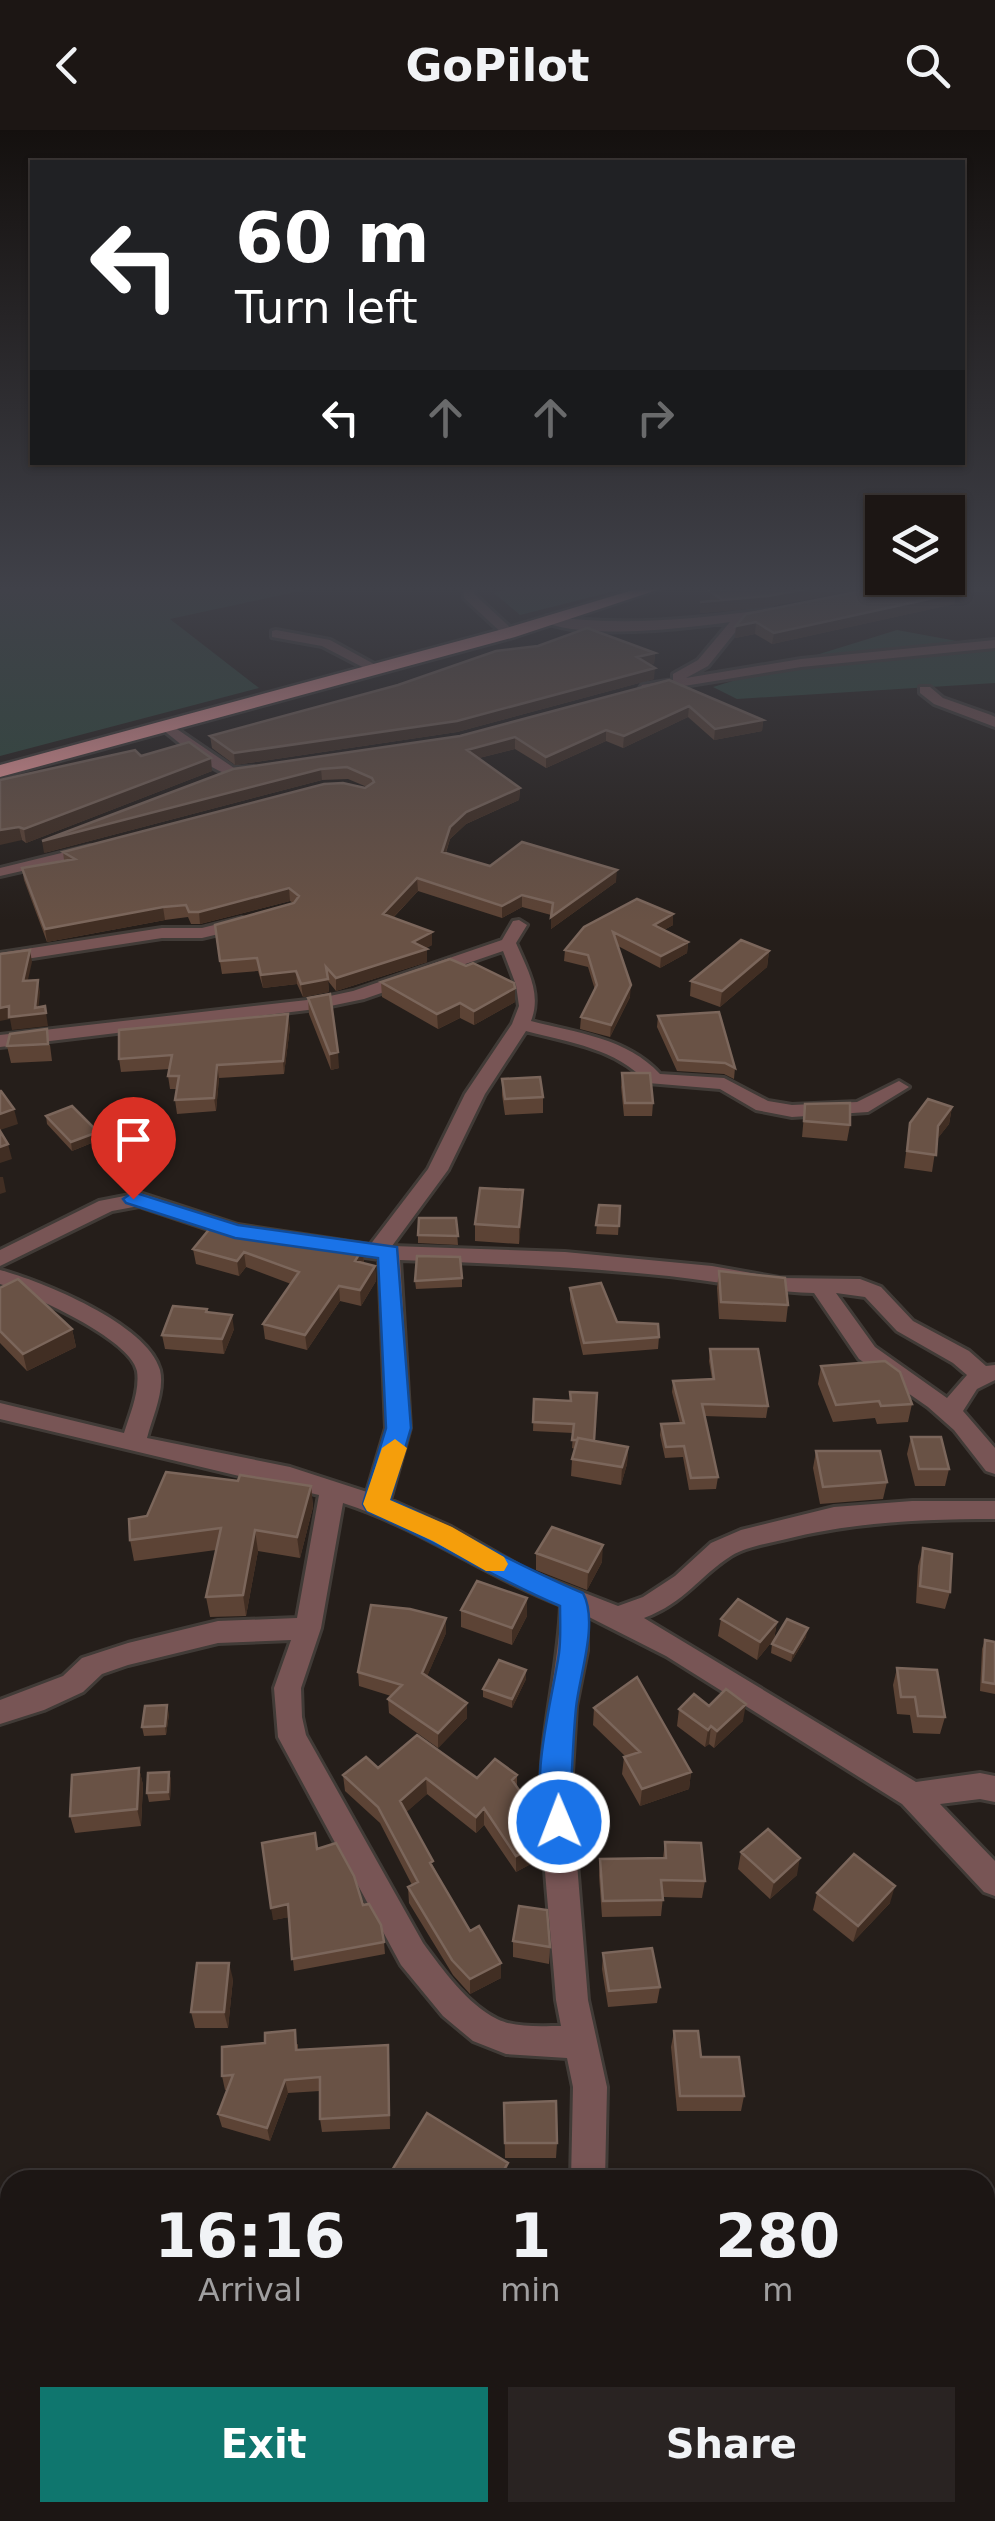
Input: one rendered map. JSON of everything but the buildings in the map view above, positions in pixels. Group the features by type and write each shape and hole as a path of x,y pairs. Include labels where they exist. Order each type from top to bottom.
{"highway":[{"path":"0,772 270,699"}],"street":[{"path":"933,699 972,710 995,723"},
{"path":"168,727 232,774"},
{"path":"215,779 266,768"},
{"path":"1,872 39,846"},
{"path":"1,872 110,846"},
{"path":"0,958 162,933 202,933 260,918"},
{"path":"0,1040 316,1004 358,995 513,934 528,1006 522,1024 475,1094 438,1170 382,1252 398,1428 376,1504"},
{"path":"522,1024 613,1048 636,1059 655,1079 724,1084 775,1110 848,1110 899,1087"},
{"path":"0,1259 106,1206 133,1199 235,1231 382,1252 565,1259 822,1287 866,1288 906,1326 989,1374"},
{"path":"0,1277 29,1285 109,1330 145,1359 149,1372 134,1444"},
{"path":"822,1287 868,1353 950,1413 995,1465"},
{"path":"950,1413 968,1383 989,1374"},
{"path":"0,1411 290,1476 376,1504 442,1534 519,1578 618,1617 676,1648 912,1794 995,1882"},
{"path":"332,1490 308,1628 289,1677 284,1706 292,1737 412,1954 430,1979 485,2030 503,2036 580,2042"},
{"path":"618,1617 652,1604 684,1583 720,1550 741,1540 834,1517 912,1510 995,1510"},
{"path":"574,1600 573,1651 562,1706 556,1789 572,2000 590,2087 588,2170"},
{"path":"0,1712 34,1702 73,1684 92,1666 128,1654 218,1632 308,1628"},
{"path":"912,1794 980,1786 995,1789"}],"green space":[{"path":"0,699 219,699 0,756"}],"slow traffic":[{"path":"395,1448 376,1504 495,1564"}],"route":[{"path":"133,1199 235,1231 389,1252 388,1298 398,1372 398,1428 396,1446 376,1504 442,1534 519,1578 574,1600 573,1651 562,1706 556,1789 559,1822"}]}
